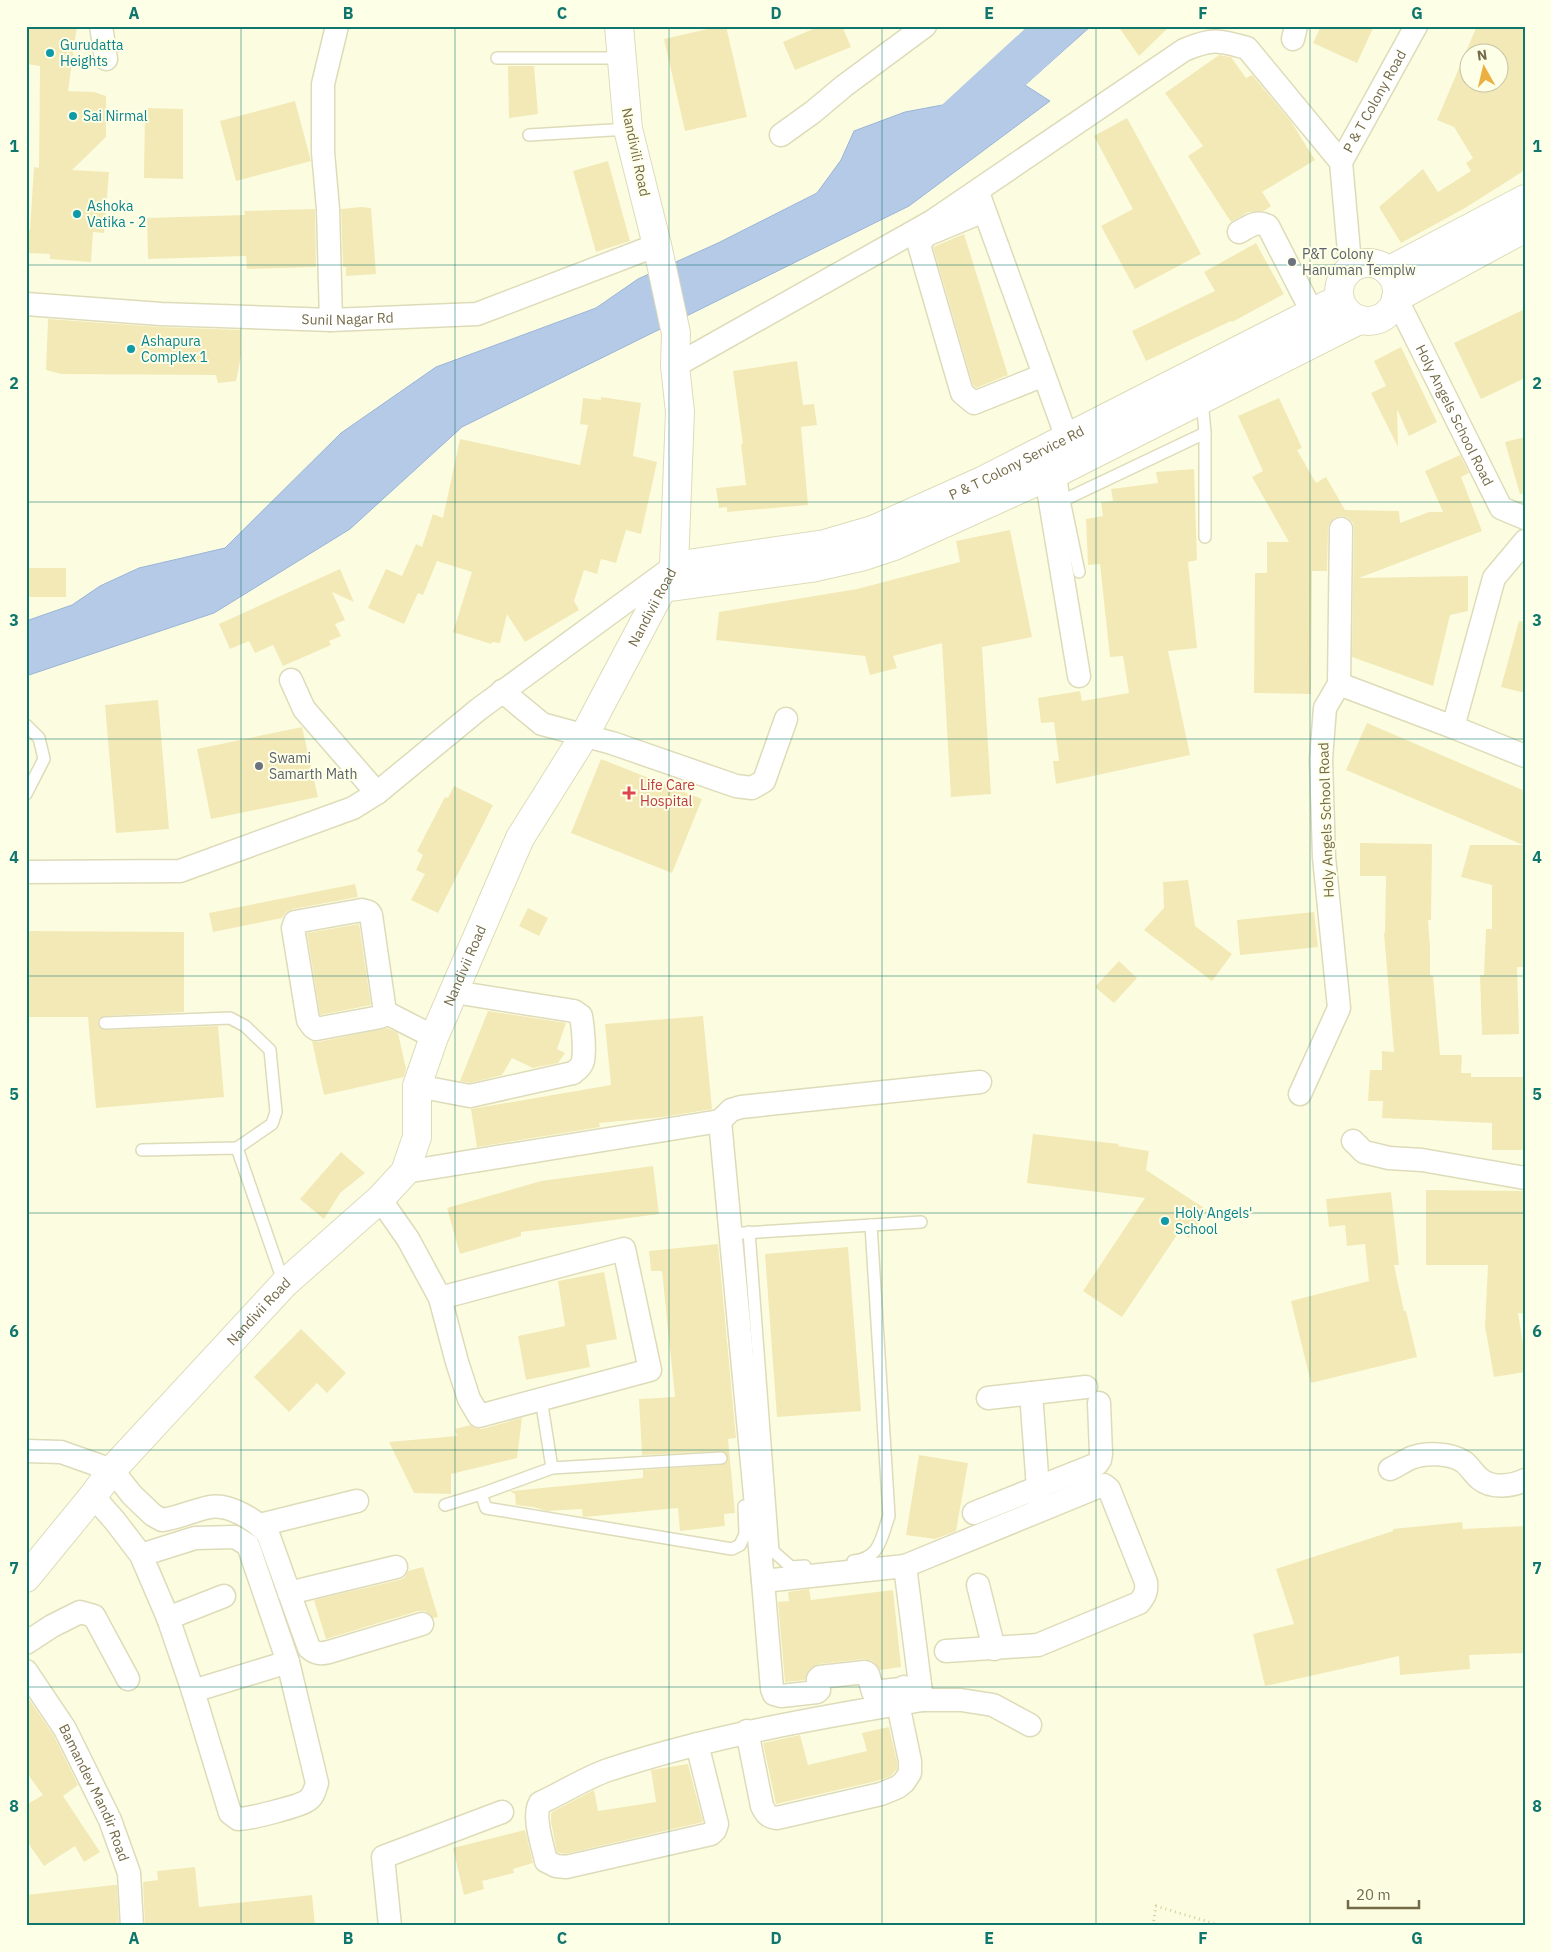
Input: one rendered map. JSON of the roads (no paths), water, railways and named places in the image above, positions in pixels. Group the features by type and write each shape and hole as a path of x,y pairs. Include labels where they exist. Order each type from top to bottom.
{"street":[{"path":"101,26 106,59"},
{"path":"331,320 328,209 323,152 323,84 337,26"},
{"name":"Nandivili Road","path":"619,26 620,58 628,129 657,246"},
{"path":"781,135 925,26"},
{"name":"P & T Colony Road","path":"1352,267 1341,162 1416,26"},
{"path":"675,366 931,222 1184,50 1205,41 1225,41 1247,48 1341,162"},
{"path":"977,190 1044,375 1056,458 1079,676"},
{"path":"1388,271 1525,199"},
{"path":"984,211 926,235 919,245 962,393 974,403 1044,375"},
{"path":"1239,232 1254,223 1268,226 1312,312"},
{"path":"1396,298 1525,228"},
{"name":"Sunil Nagar Rd","path":"26,304 160,314 331,320 477,314 657,246"},
{"name":"Nandivii Road","path":"26,1578 112,1470 284,1284 380,1199 405,1172 417,1137 417,1086 434,1037 520,838 584,736 668,577 680,412 675,366 676,333 657,246"},
{"path":"1056,458 1202,399 1359,320 1378,319 1386,314 1396,298 1397,288 1394,279 1388,271 1371,263 1361,263 1352,267 1340,282 1339,298 1344,309 1351,316 1359,320"},
{"name":"P & T Colony Service Rd","path":"668,577 825,544 873,530 982,481 1056,458 1339,298"},
{"name":"Holy Angels School Road","path":"1396,298 1501,508 1525,518"},
{"path":"1341,530 1340,684 1453,726 1525,756"},
{"path":"1453,726 1494,578 1525,541"},
{"path":"26,872 180,871 352,808 378,793 502,692 668,577"},
{"path":"291,680 304,708 378,793"},
{"name":"Holy Angels School Road","path":"1300,1094 1339,1008 1324,857 1321,759 1325,708 1340,684"},
{"path":"502,692 542,724 612,743 736,786 752,788 764,780 786,719"},
{"path":"362,910 369,912 371,915 385,1012 380,1017 312,1028 308,1020 293,928 295,922 362,910"},
{"path":"417,1086 470,1096 573,1073 580,1067 583,1060 581,1016 574,1011 454,992"},
{"path":"385,1012 434,1037"},
{"path":"405,1172 720,1120 731,1110 741,1107 980,1082"},
{"path":"720,1120 740,1233 764,1581 772,1689 774,1694 781,1696 817,1692 819,1690 818,1679 820,1677 865,1672 868,1674 873,1692 901,1689 906,1686 908,1679 899,1566"},
{"path":"1353,1140 1364,1152 1389,1158 1422,1160 1525,1178"},
{"path":"380,1199 408,1239 440,1298 457,1362 470,1399 479,1416 650,1370 624,1249 440,1298"},
{"path":"1031,1394 1040,1510"},
{"path":"974,1513 1097,1464 1100,1460 1092,1395 1031,1394 988,1398"},
{"path":"26,1451 61,1452 112,1470 132,1495 153,1515 162,1520 213,1506 239,1513 260,1525 268,1534 309,1648 320,1654 422,1624"},
{"path":"1390,1469 1412,1457 1433,1454 1453,1457 1464,1462 1480,1479 1489,1485 1503,1485 1525,1480"},
{"path":"764,1581 899,1566 1100,1486 1107,1486 1146,1582 1144,1597 1139,1603 1038,1645 946,1651"},
{"path":"92,1496 115,1521 141,1555 168,1618 193,1691 230,1813 238,1820 249,1819 307,1801 314,1793 317,1783 288,1662 248,1545 235,1537 195,1538 141,1555"},
{"path":"260,1525 357,1501"},
{"path":"188,1513 195,1538"},
{"path":"899,1566 922,1700"},
{"path":"289,1593 396,1567"},
{"path":"978,1585 994,1649"},
{"path":"168,1618 224,1596"},
{"path":"26,1643 52,1626 80,1612 94,1616 128,1679"},
{"path":"193,1691 288,1662"},
{"name":"Bamandev Mandir Road","path":"26,1671 65,1729 110,1820 129,1873 132,1926"},
{"path":"696,1744 716,1824 716,1830 711,1834 566,1867 546,1862 537,1817 537,1809 540,1803 606,1771 696,1744 747,1731 922,1700 961,1700 993,1705 1030,1724"},
{"path":"747,1731 762,1806 766,1814 771,1818 776,1818 881,1794 898,1787 904,1782 910,1774 910,1761 898,1704"},
{"path":"390,1926 384,1858 502,1812"}],"lane":[{"path":"496,58 620,58"},
{"path":"529,135 628,129"},
{"path":"1202,399 1205,433 1205,538"},
{"path":"1064,500 1205,433"},
{"path":"1056,458 1078,572"},
{"path":"26,725 39,738 44,759 26,794"},
{"path":"105,1023 230,1018 245,1026 270,1050 276,1112 272,1124 236,1148 142,1150"},
{"path":"236,1148 284,1284"},
{"path":"871,1225 889,1516 873,1555 864,1560 791,1567 773,1551 740,1233 871,1225 921,1222"},
{"path":"542,1399 552,1468"},
{"path":"445,1505 552,1468 721,1458"},
{"path":"481,1494 486,1508 732,1549 740,1545 745,1534 744,1506"}],"water":[{"path":"1031,26 1091,26 1025,85 1050,101 909,206 462,427 350,529 214,613 26,676 26,621 72,605 100,586 139,568 225,548 341,433 436,367 596,308 638,279 718,243 817,193 841,160 854,131 905,112 985,97"}],"waterway":[{"path":"938,137 1059,26"}],"place":[{"name":"Gurudatta Heights","path":"50,53"},
{"name":"Sai Nirmal","path":"73,116"},
{"name":"Ashoka Vatika - 2","path":"77,214"},
{"name":"P&T Colony Hanuman Templw","path":"1292,262"},
{"name":"Ashapura Complex 1","path":"131,349"},
{"name":"Swami Samarth Math","path":"259,766"},
{"name":"Life Care Hospital","path":"629,793"},
{"name":"Holy Angels' School","path":"1165,1221"}]}
